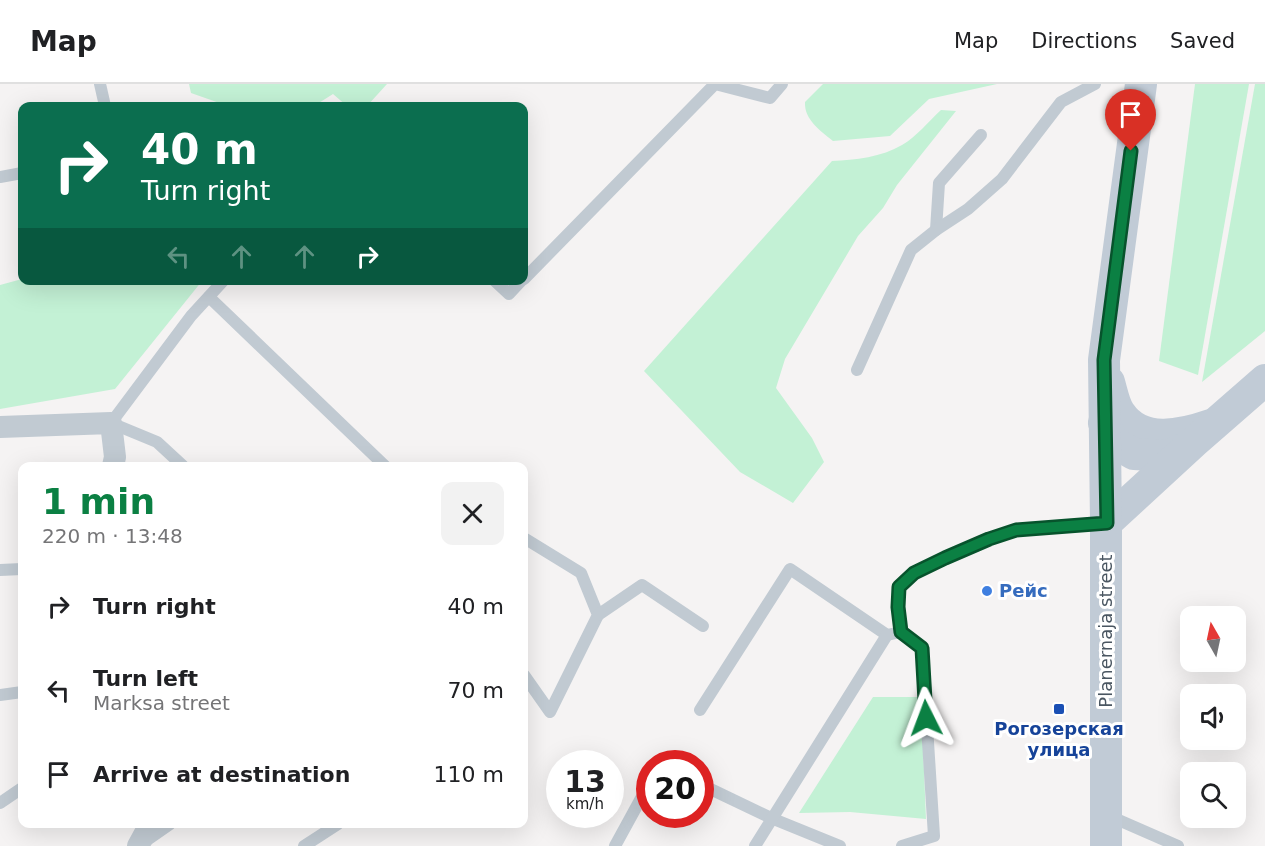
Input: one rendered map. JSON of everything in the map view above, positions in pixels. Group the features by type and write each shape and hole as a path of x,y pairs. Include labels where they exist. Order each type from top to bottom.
{"main road":[{"path":"1141,84 1104,360 1119,413 1145,433 1169,435 1190,432 1218,422"},
{"name":"Planernaja street","path":"1104,360 1107,523 1106,846"},
{"path":"1107,523 1265,380"},
{"path":"1104,423 1113,442 1134,454 1168,456 1194,442"}],"street":[{"path":"0,427 111,423 114,462"},
{"path":"138,846 148,828"}],"lane":[{"path":"100,84 104,102"},
{"path":"528,275 714,84 770,98 782,84"},
{"path":"857,370 911,250 968,209 1002,179 1060,102 1095,84"},
{"path":"936,230 939,183 981,135"},
{"path":"0,177 18,174"},
{"path":"179,462 158,442 111,423 191,316 220,285"},
{"path":"500,285 509,294 518,285"},
{"path":"209,297 381,462"},
{"path":"902,846 933,836 922,648 901,632 898,607 899,587 914,573 989,539 1016,530 1107,523"},
{"path":"528,540 581,573 598,615"},
{"path":"700,710 790,568 887,635"},
{"path":"0,570 18,569"},
{"path":"528,681 550,712 598,615 642,585 703,626"},
{"path":"754,846 887,635 901,632"},
{"path":"0,695 18,693"},
{"path":"0,803 18,791"},
{"path":"714,791 771,818 840,846"},
{"path":"615,846 636,808"},
{"path":"1106,815 1178,846"},
{"path":"138,846 164,828"},
{"path":"304,846 332,828"}],"green space":[{"path":"189,84 387,84 371,102 342,102 333,94 320,102 217,102 191,93"},
{"path":"823,84 997,84 929,99 890,136 833,141 810,120 805,108 805,102"},
{"path":"1195,84 1249,84 1198,375 1159,361"},
{"path":"1255,84 1265,84 1265,331 1202,382"},
{"path":"941,110 956,111 897,185 883,208 858,236 785,359 776,388 812,438 824,462 793,503 740,472 644,371 832,161 868,157 894,149 912,138"},
{"path":"18,280 18,285 199,285 115,389 0,409 0,285"},
{"path":"873,697 921,697 926,819 850,812 799,813"}],"place":[{"name":"Рейс","path":"987,591"},
{"name":"Рогозерская улица","path":"1059,709"}],"route":[{"path":"926,718 922,648 901,632 898,607 899,587 914,573 989,539 1016,530 1107,523 1104,360 1131,151"}]}
